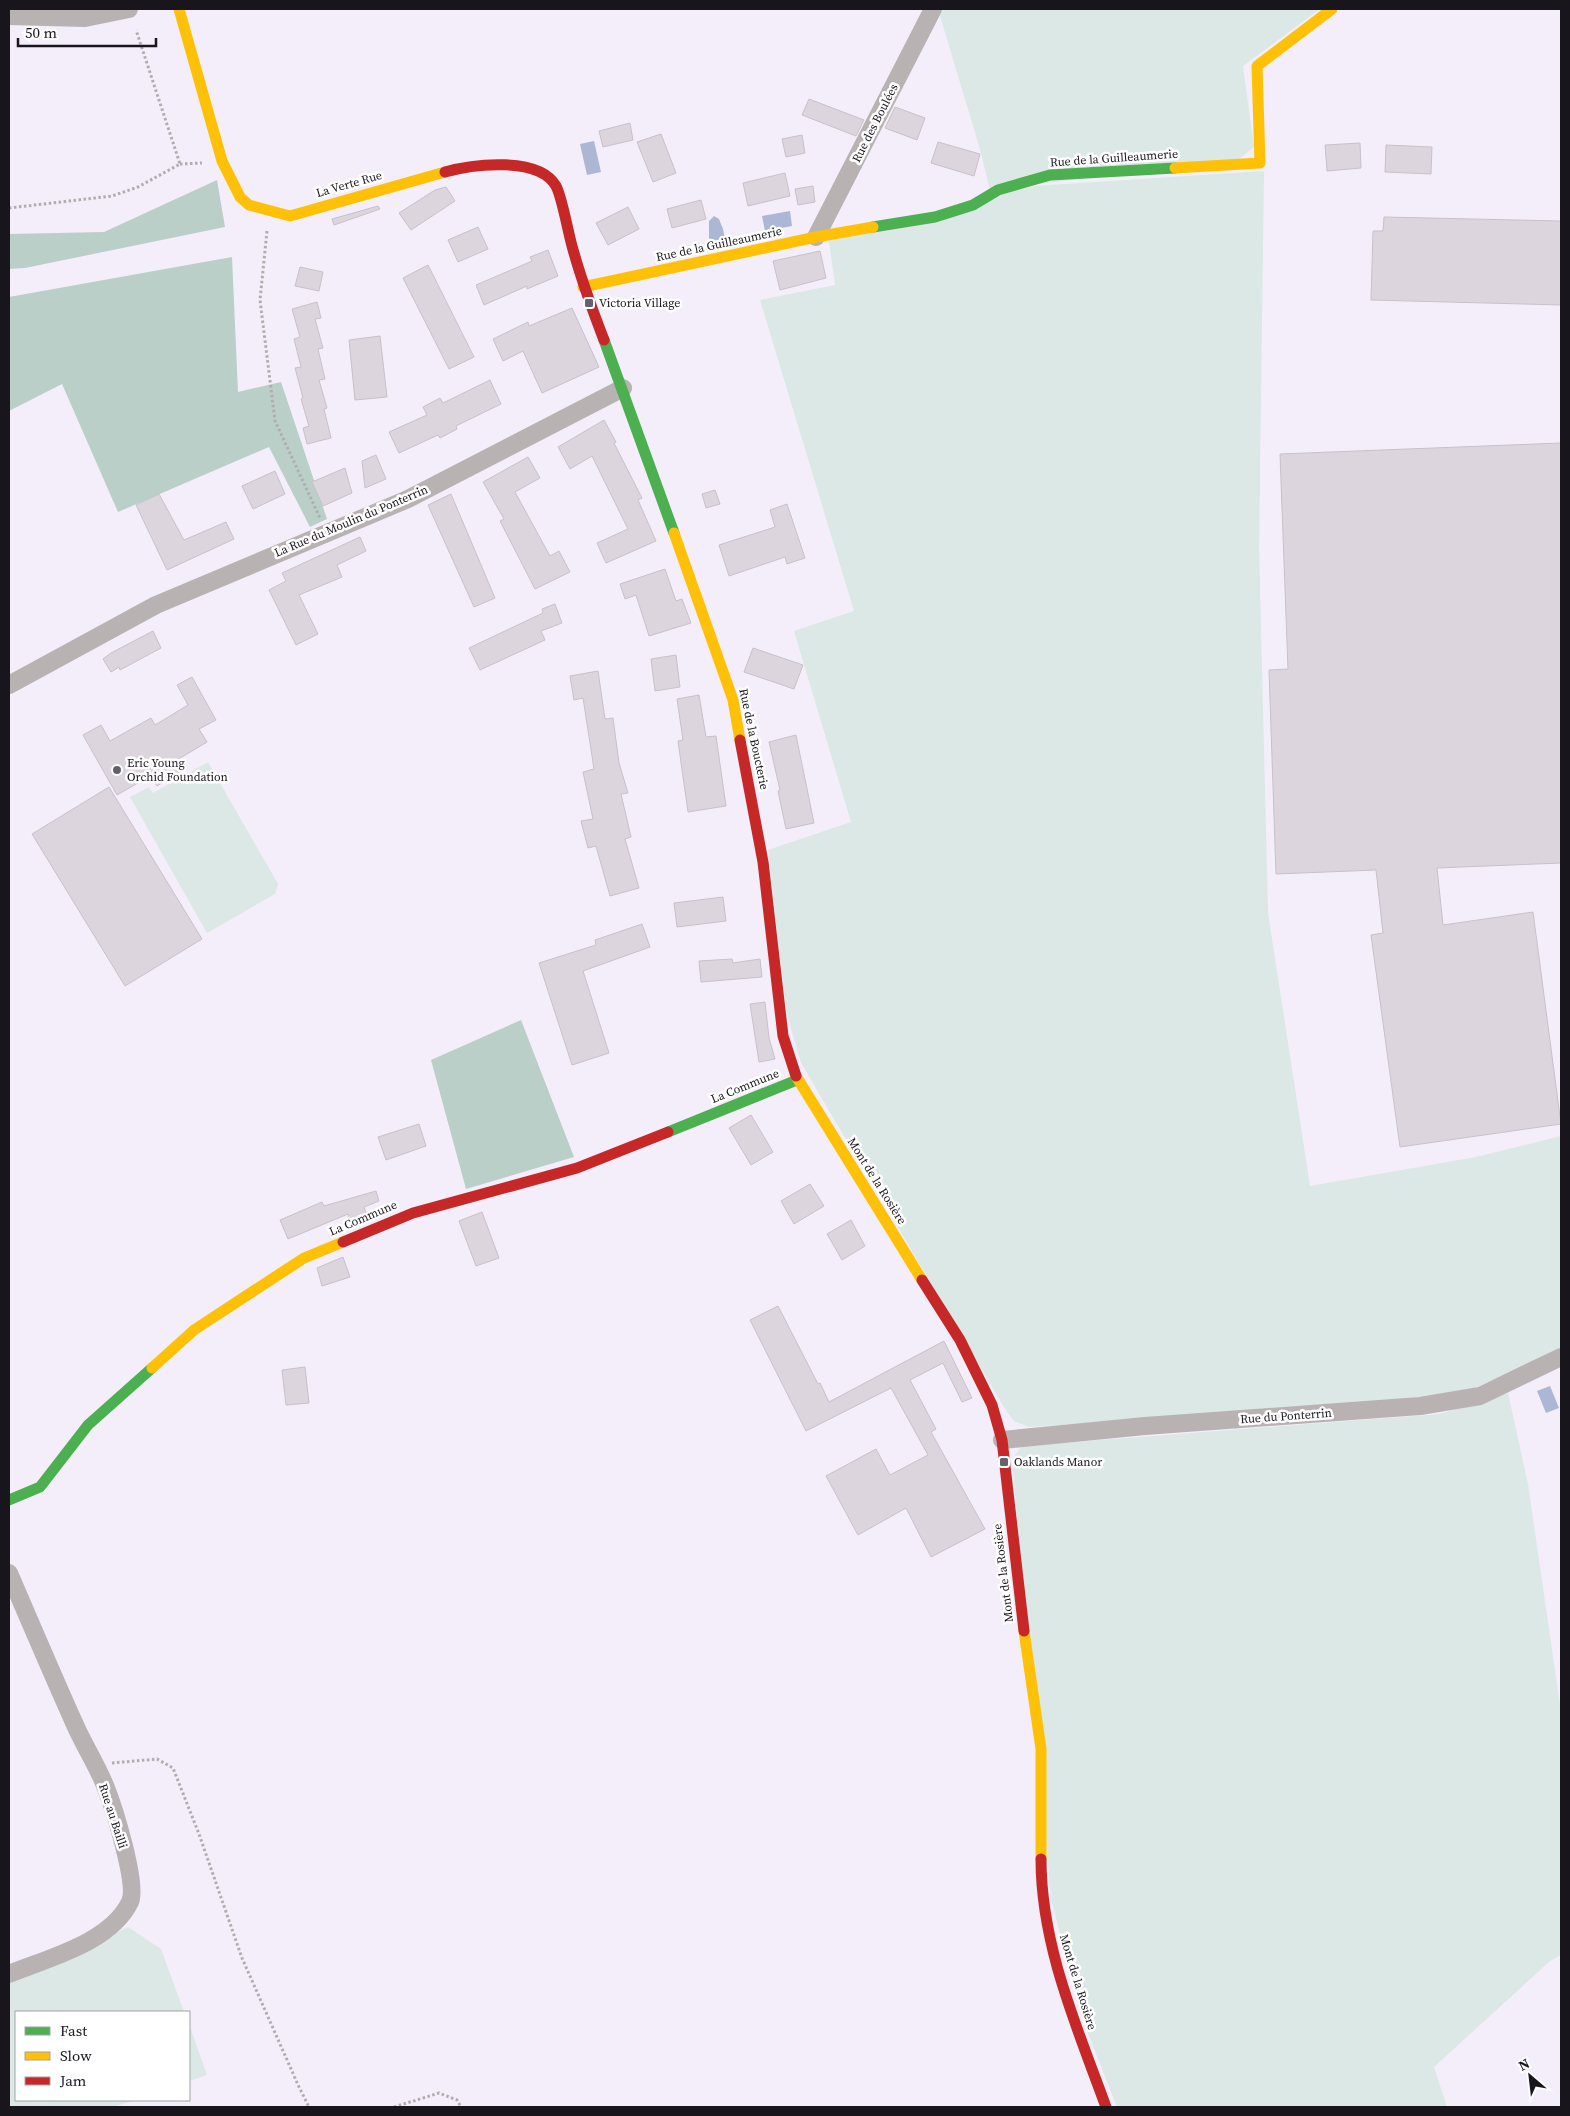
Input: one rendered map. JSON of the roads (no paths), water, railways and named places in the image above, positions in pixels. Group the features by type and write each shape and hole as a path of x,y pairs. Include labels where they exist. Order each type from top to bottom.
{"street":[{"path":"9,16 85,18 129,9"},
{"name":"La Verte Rue","path":"179,9 222,162 240,197 249,205 290,216 455,169 516,164 538,170 556,186 583,288 623,388"},
{"name":"Rue des Boulées","path":"816,237 933,9"},
{"name":"Rue de la Guilleaumerie","path":"583,288 816,237 935,217 973,206 998,190 1050,175 1260,163 1257,66 1332,9"},
{"name":"La Rue du Moulin du Ponterrin","path":"9,685 156,605 408,499 623,388"},
{"name":"Rue de la Boucterie","path":"623,388 733,700 763,862 783,1036 797,1080"},
{"name":"Mont de la Rosière","path":"797,1080 960,1340 992,1404 1002,1440 1019,1600 1041,1749 1041,1886 1050,1941 1068,2000 1106,2107"},
{"name":"La Commune","path":"9,1500 40,1487 88,1425 194,1330 304,1258 413,1212 578,1168 797,1080"},
{"name":"Rue du Ponterrin","path":"1002,1440 1145,1426 1420,1406 1480,1396 1561,1357"},
{"name":"Rue au Bailli","path":"9,1573 77,1729 106,1788 133,1888 131,1901 118,1920 88,1942 9,1974"}],"water":[{"path":"594,141 601,172 587,175 580,144"},
{"path":"790,211 792,226 765,231 762,216"},
{"path":"714,216 719,219 725,239 718,243 712,242 709,238 709,221"},
{"path":"1550,1386 1559,1408 1546,1413 1537,1391"}],"place":[{"name":"Victoria Village","path":"589,303"},
{"name":"Eric Young Orchid Foundation","path":"117,770"},
{"name":"Oaklands Manor","path":"1004,1462"}]}
